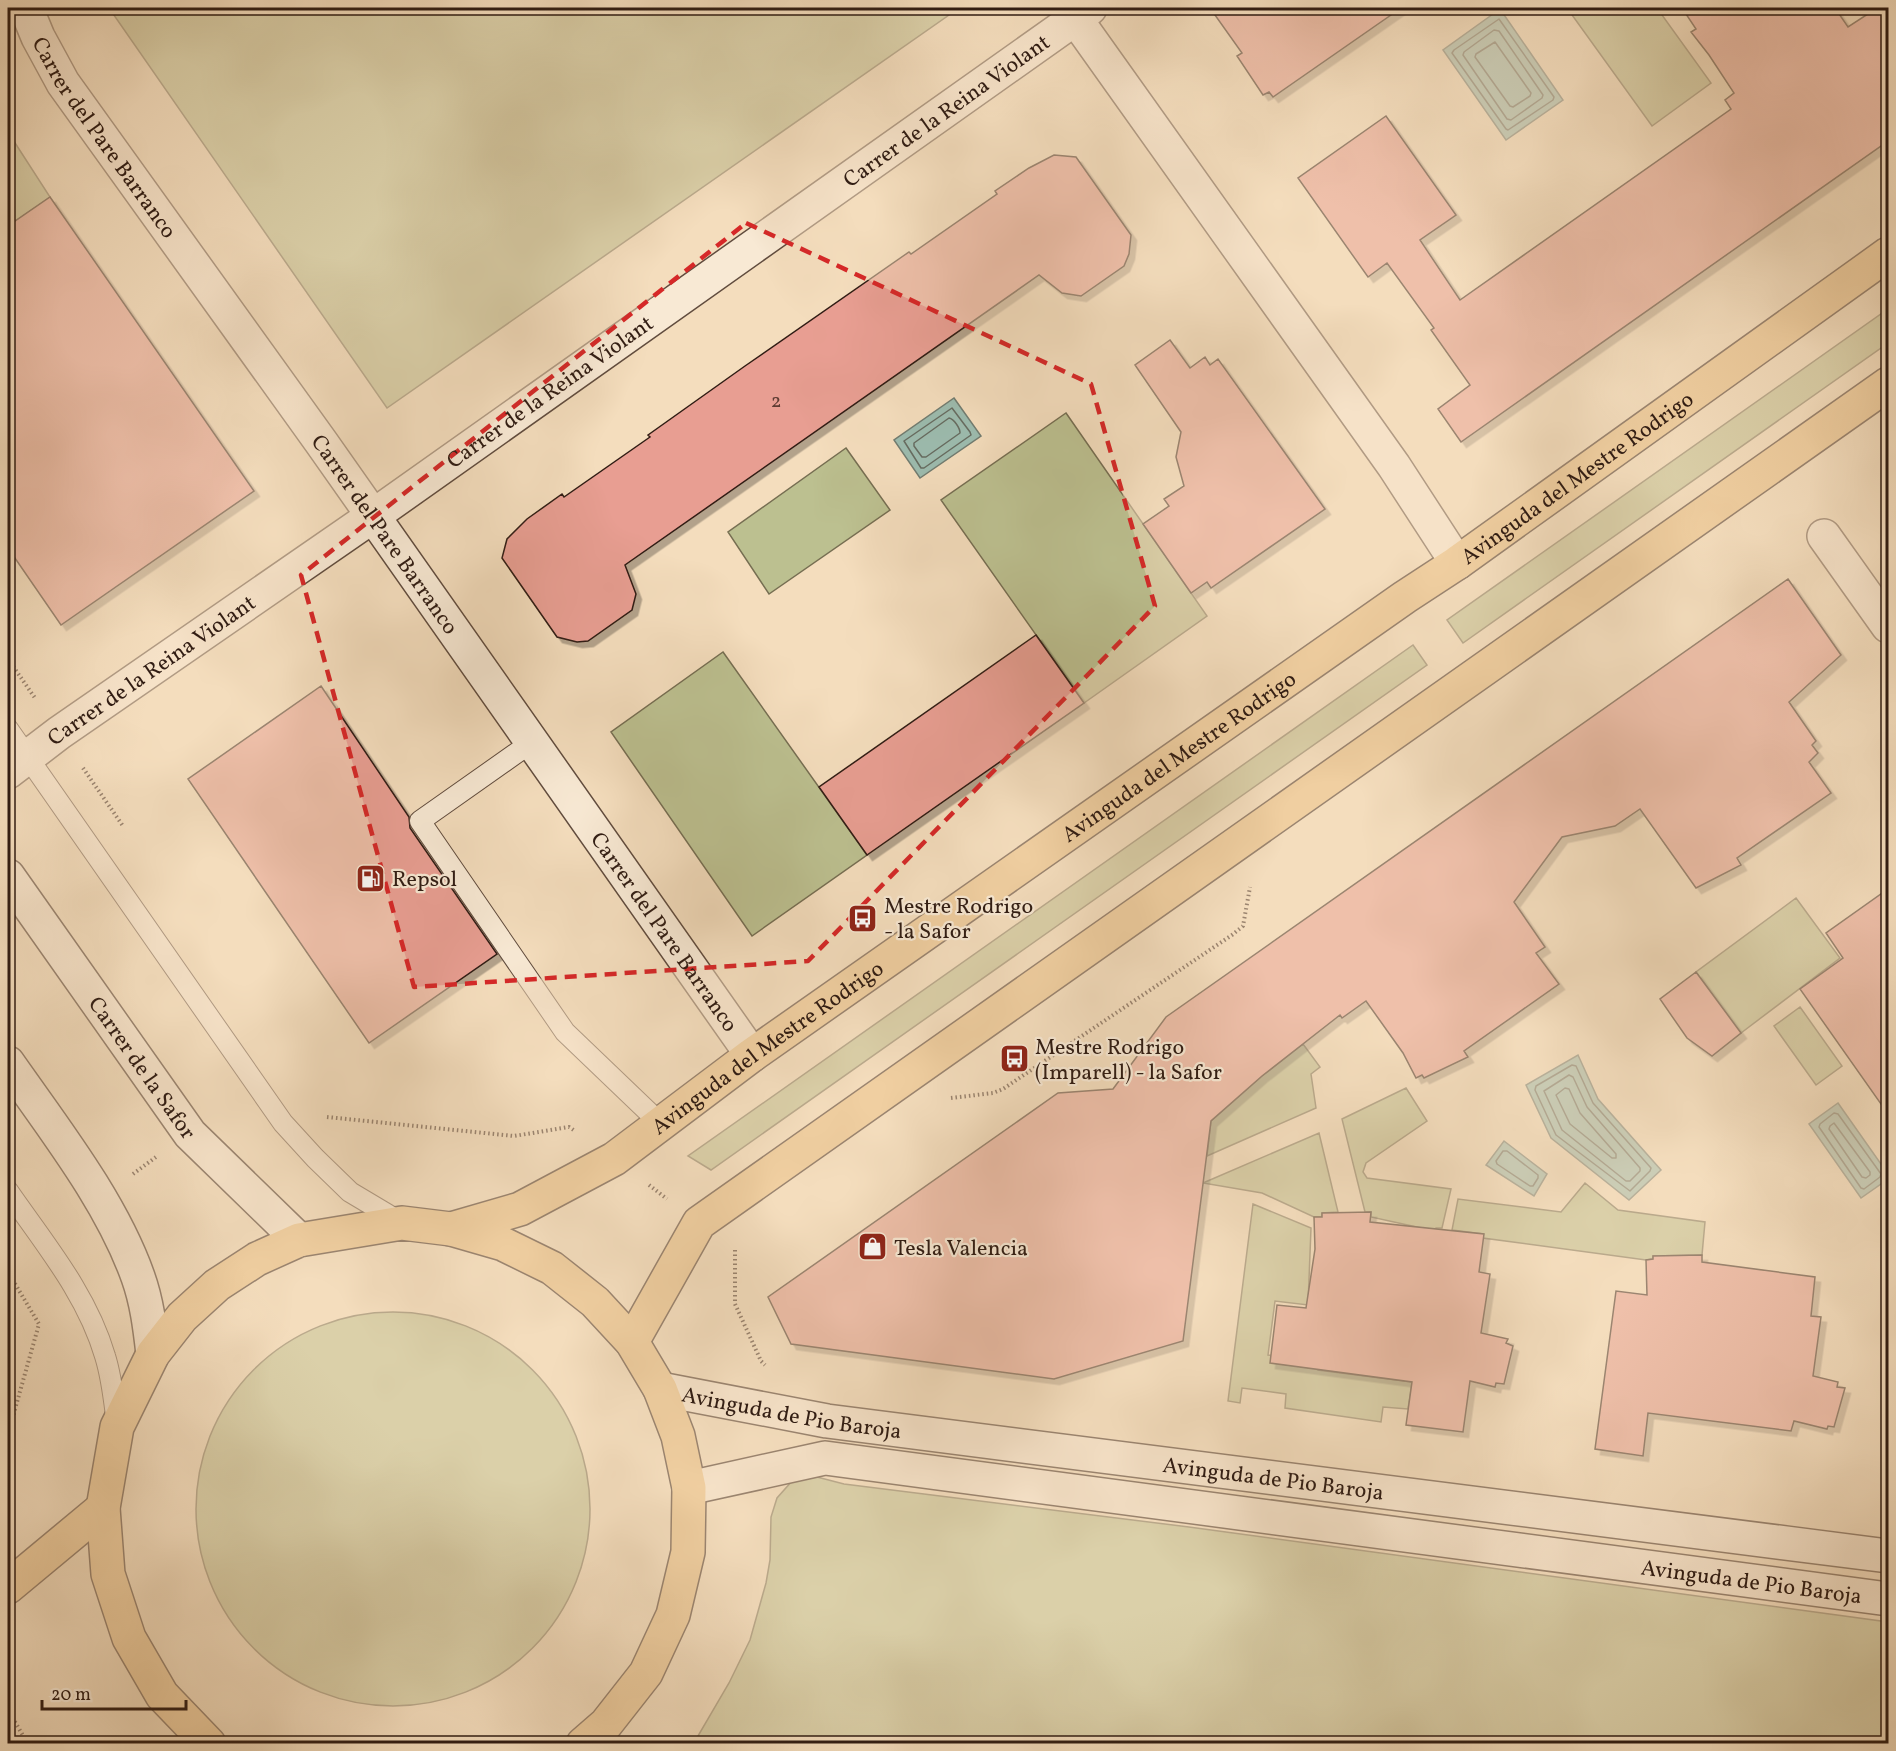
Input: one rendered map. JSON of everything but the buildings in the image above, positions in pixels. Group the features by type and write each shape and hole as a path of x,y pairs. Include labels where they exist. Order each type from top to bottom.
{"main road":[{"name":"Avinguda del Mestre Rodrigo","path":"451,1228 520,1209 614,1159 752,1055 1456,563 1888,254"},
{"path":"632,1342 699,1223 1888,384"},
{"path":"208,1743 162,1695 129,1638 108,1574 103,1508 117,1427 153,1354 182,1317 217,1285 256,1259 299,1240 402,1223 451,1228 503,1244 552,1268 595,1302 632,1342 660,1389 678,1436 689,1488 688,1552 673,1615 646,1673 606,1724 583,1743"},
{"path":"8,1587 103,1508"}],"street":[{"name":"Carrer del Pare Barranco","path":"27,8 38,37 63,83 373,516 752,1055"},
{"name":"Carrer de la Reina Violant","path":"17,765 59,733 373,516 1082,13"},
{"path":"1082,13 1394,466 1456,563"},
{"path":"1824,536 1888,626"},
{"name":"Carrer de la Safor","path":"8,876 190,1134 299,1240"},
{"path":"8,1063 66,1146 123,1239 139,1279 149,1317 153,1354"},
{"name":"Avinguda de Pio Baroja","path":"660,1389 827,1421 1888,1556"},
{"name":"Avinguda de Pio Baroja","path":"689,1488 825,1458 1888,1599"}],"lane":[{"path":"8,729 17,765 283,1123 350,1192 402,1223"},
{"path":"532,742 420,821 565,1032 661,1124"},
{"path":"8,1191 69,1279 96,1329 106,1356 117,1427"}],"path":[{"path":"8,659 127,832"},
{"path":"949,1099 993,1093 1003,1089 1232,935 1243,926 1251,882"},
{"path":"321,1109 327,1117 514,1136 569,1127 735,1251"},
{"path":"137,1171 154,1159"},
{"path":"735,1251 744,1244"},
{"path":"735,1251 735,1304 761,1361 767,1367"},
{"path":"8,1272 39,1324 8,1434"},
{"path":"8,1710 9,1718 28,1743"}],"highlighted area":[{"path":"746,223 1091,384 1155,606 808,961 414,987 301,575"}],"green space":[{"path":"109,8 959,8 387,408"},
{"path":"1567,8 1657,8 1711,83 1652,126"},
{"path":"8,132 50,197 8,226"},
{"path":"1888,309 1888,343 1463,643 1447,620"},
{"path":"1066,413 1207,616 1084,703 941,500"},
{"path":"846,448 890,510 769,594 728,532"},
{"path":"1413,645 1427,665 711,1170 688,1156"},
{"path":"723,652 867,855 752,936 611,732"},
{"path":"1796,898 1840,958 1741,1033 1696,972"},
{"path":"1800,1007 1842,1066 1816,1085 1774,1026"},
{"path":"1303,1044 1320,1067 1311,1074 1316,1108 1207,1156 1211,1121"},
{"path":"1406,1088 1427,1121 1366,1163 1363,1172 1367,1178 1451,1189 1442,1228 1436,1228 1435,1231 1371,1217 1371,1212 1365,1212 1342,1119"},
{"path":"1319,1133 1338,1212 1322,1213 1322,1217 1314,1217 1262,1193 1203,1183"},
{"path":"1585,1183 1618,1210 1705,1222 1702,1255 1653,1256 1653,1259 1646,1260 1483,1238 1483,1234 1452,1230 1458,1199 1561,1212"},
{"path":"1253,1204 1311,1228 1308,1305 1275,1301 1268,1355 1318,1362 1318,1370 1412,1382 1408,1409 1383,1407 1381,1422 1285,1408 1286,1394 1242,1388 1240,1403 1228,1401"},
{"path":"393,1312 431,1316 468,1327 502,1345 532,1370 557,1400 575,1434 586,1471 590,1509 586,1547 575,1584 557,1618 532,1648 502,1673 468,1691 431,1702 393,1706 355,1702 318,1691 284,1673 254,1648 229,1618 211,1584 200,1547 196,1509 200,1471 211,1434 229,1400 254,1370 284,1345 318,1327 355,1316"},
{"path":"817,1477 844,1484 1189,1527 1888,1622 1888,1743 692,1744 729,1683 750,1640 766,1583 770,1560 771,1517 777,1498 793,1480"}],"water":[{"path":"1500,9 1563,100 1506,140 1443,50"},
{"path":"954,398 981,436 920,478 894,440"},
{"path":"1578,1055 1598,1099 1661,1170 1629,1200 1551,1138 1526,1085"},
{"path":"1838,1103 1888,1174 1888,1179 1861,1198 1809,1124"},
{"path":"1504,1141 1547,1174 1534,1196 1486,1165"}],"place":[{"name":"Repsol","path":"371,878"},
{"name":"Mestre Rodrigo - la Safor","path":"863,918"},
{"name":"Mestre Rodrigo (Imparell) - la Safor","path":"1014,1059"},
{"name":"Tesla Valencia","path":"873,1247"}]}
